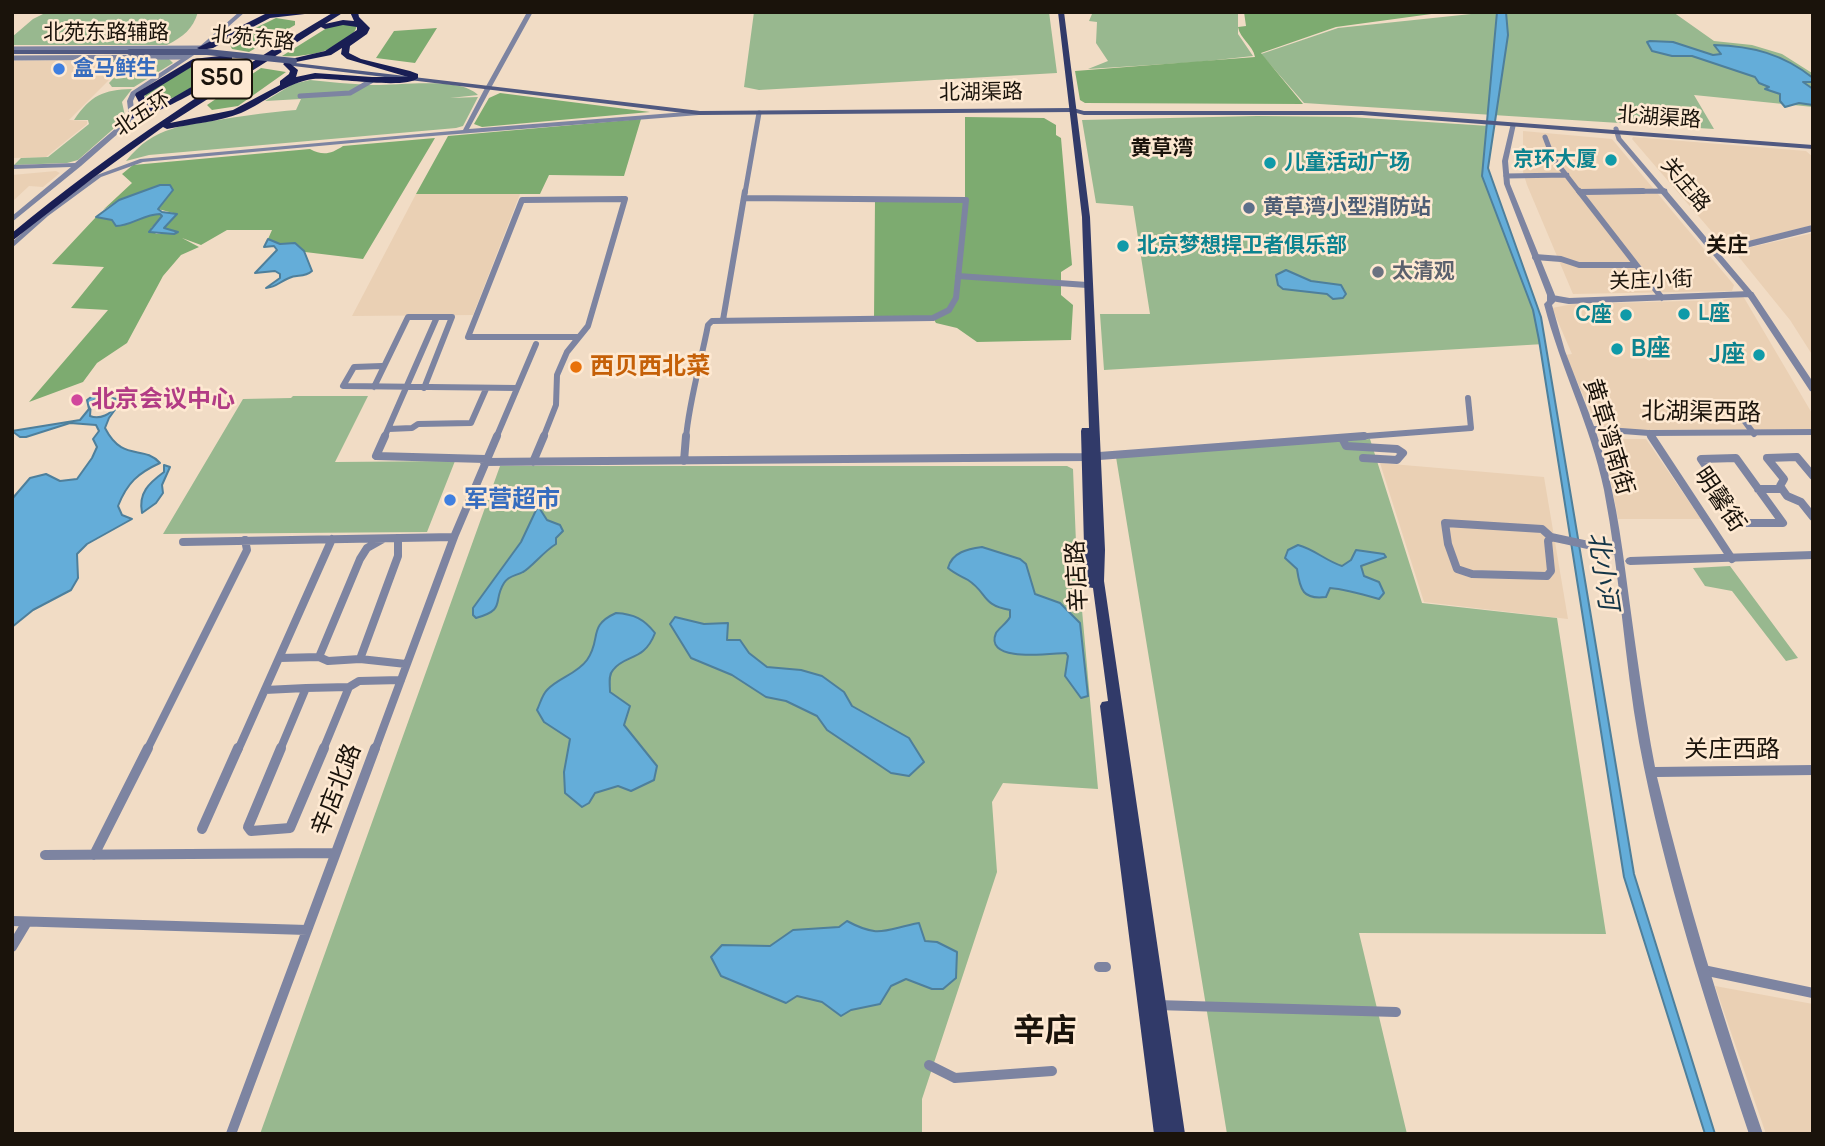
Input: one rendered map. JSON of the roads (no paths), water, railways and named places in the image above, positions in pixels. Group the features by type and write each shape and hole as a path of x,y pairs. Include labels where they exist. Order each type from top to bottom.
{"highway":[{"path":"268,12 318,12"},
{"path":"132,117 172,102 296,27 327,12"},
{"name":"北五环","path":"12,227 116,147 327,12"},
{"name":"北五环","path":"12,239 85,178 143,137 340,12"},
{"path":"143,137 347,12"},
{"path":"355,12 355,18 366,28 346,45 345,54 357,61 401,70 413,77"},
{"path":"201,48 210,46 260,19 285,13"},
{"path":"246,56 228,50 225,42 273,17 292,16 298,19 296,27"},
{"path":"201,103 198,111 206,116 236,111 293,75 291,62 328,53 361,31 361,26 355,23 336,23 324,27"},
{"path":"172,102 143,102 139,95 196,61 229,57"},
{"path":"159,129 188,120 228,115 298,79 315,76 372,80 413,77"},
{"path":"116,147 192,91"}],"main road":[{"name":"辛店路","path":"1055,12 1085,207 1091,457 1098,581 1151,1005 1163,1134"},
{"name":"辛店路","path":"1061,12 1069,108"},
{"name":"北苑东路","path":"13,53 194,51 488,86"},
{"name":"北苑东路","path":"128,53 291,62"},
{"name":"北湖渠路","path":"488,86 700,113 1069,108"},
{"name":"北湖渠路","path":"488,86 744,109 1069,108 1084,113 1343,112 1813,146"},
{"name":"辛店路","path":"1151,1005 1176,1134"}],"street":[{"path":"12,220 132,117 130,100 133,93 201,48 242,12"},
{"path":"465,131 530,12"},
{"name":"北苑东路辅路","path":"13,53 201,48"},
{"name":"北苑东路辅路","path":"13,53 186,57"},
{"path":"300,96 350,93 371,82"},
{"path":"12,246 46,215 86,185 118,167 142,160 700,113"},
{"path":"723,320 759,113"},
{"name":"黄草湾南街","path":"1507,123 1506,176 1552,298 1548,304 1559,351 1590,429 1607,489 1651,772 1702,970 1756,1134"},
{"name":"关庄路","path":"1617,131 1750,294"},
{"path":"1545,137 1553,158 1662,298"},
{"path":"12,167 79,164"},
{"path":"1506,176 1567,175"},
{"path":"1580,192 1666,191"},
{"name":"关庄路","path":"1666,191 1747,282 1750,294"},
{"path":"684,461 688,417 695,395 708,325 712,321 933,318 954,305 966,200 746,198"},
{"path":"533,461 557,401 554,384 568,350 588,326 625,199 522,200 468,337 577,337"},
{"path":"1721,251 1813,228"},
{"path":"1535,257 1561,259 1579,265 1636,265"},
{"path":"959,274 1085,283"},
{"path":"1750,294 1813,388"},
{"name":"关庄小街","path":"1552,298 1569,301 1750,294"},
{"path":"374,387 408,317 452,317 424,388"},
{"path":"437,317 376,456 484,461 1091,457 1471,428 1468,398"},
{"name":"辛店北路","path":"231,1134 454,537 484,461 536,344"},
{"path":"382,366 354,367 343,386 517,388"},
{"path":"389,429 412,428 418,424 471,423 486,389"},
{"path":"1749,418 1743,419 1754,434"},
{"name":"北湖渠西路","path":"1590,429 1649,433 1813,432"},
{"name":"明馨街","path":"1649,433 1732,559 1813,555"},
{"path":"1342,438 1346,446 1397,449 1403,453 1397,460 1363,458"},
{"path":"1813,476 1797,457 1767,458 1784,479 1780,486 1787,496 1801,502 1813,517"},
{"path":"1737,458 1758,489 1783,523 1744,523 1727,499 1718,495 1713,488 1718,484 1701,459 1737,458"},
{"path":"1758,489 1782,489"},
{"path":"1551,537 1548,541 1551,570 1547,576 1472,574 1457,569 1448,544 1445,523 1542,529 1551,537 1616,551"},
{"path":"183,542 454,537"},
{"path":"319,657 360,559 367,548 385,538"},
{"path":"360,659 398,556 398,538"},
{"path":"202,829 332,539"},
{"path":"94,855 247,550 246,540"},
{"path":"1630,561 1732,559"},
{"path":"280,658 319,657 328,661 360,659 407,664"},
{"path":"265,690 349,687 359,681 401,680"},
{"path":"306,688 248,827 251,831 290,828 349,687"},
{"name":"关庄西路","path":"1651,772 1813,770"},
{"path":"46,855 335,853"},
{"path":"12,921 307,930"},
{"path":"12,947 27,922"},
{"path":"1702,970 1813,993"},
{"path":"1151,1005 1396,1012"},
{"path":"929,1065 955,1078 1052,1071"}],"water":[{"name":"北小河","path":"1497,12 1506,12 1508,35 1488,168 1541,317 1634,874 1715,1134 1705,1134 1624,877 1533,310 1482,176"},
{"path":"1647,42 1673,42 1713,55 1721,54 1714,45 1741,47 1779,57 1813,78 1813,82 1803,82 1813,89 1813,105 1799,103 1785,107 1780,101 1780,94 1765,89 1769,87 1759,83 1755,77 1692,56 1672,56 1652,51"},
{"path":"160,185 170,185 173,190 158,209 177,214 164,228 178,232 174,234 149,232 162,216 160,214 116,226 112,220 96,217 119,200"},
{"path":"268,239 280,244 295,243 304,251 312,271 266,288 280,278 280,274 275,271 255,273 277,250 274,246 264,247"},
{"path":"1286,270 1311,281 1341,285 1346,294 1343,298 1333,299 1327,294 1283,289 1278,285 1276,275"},
{"path":"102,389 105,395 91,402 90,416 105,416 116,406 112,398 122,400 105,428 119,446 147,454 160,463 134,480 121,498 118,506 122,515 132,519 87,544 77,554 78,578 71,590 33,610 12,627 12,499 30,478 46,474 60,481 77,479 92,458 97,447 93,439 99,431 96,425 70,423 26,437 20,437 12,431 80,420 89,409 87,400"},
{"path":"164,465 170,467 162,485 163,493 156,503 142,513 143,494 164,472"},
{"path":"538,506 547,520 560,525 563,531 556,538 556,544 526,570 506,580 495,608 476,618 473,608 521,542"},
{"path":"1298,545 1342,566 1351,560 1356,550 1384,554 1386,557 1361,566 1364,576 1379,582 1384,593 1379,599 1330,588 1326,597 1308,595 1301,588 1297,569 1285,558 1288,550"},
{"path":"982,547 1020,559 1026,564 1035,594 1060,603 1080,623 1088,696 1081,698 1065,676 1068,656 1066,653 1022,655 1000,649 995,643 996,633 1009,619 1010,610 989,602 968,580 948,568 957,555"},
{"path":"616,613 638,618 655,633 645,649 613,670 610,675 610,692 630,706 624,725 657,766 654,780 631,791 618,786 595,793 589,803 582,807 565,793 564,772 570,739 544,722 537,710 547,690 587,660 601,623"},
{"path":"675,617 704,624 728,623 727,640 740,640 749,653 767,667 801,670 822,676 844,692 852,706 909,738 924,762 909,776 891,773 827,730 817,716 786,701 766,697 732,675 691,658 670,624"},
{"path":"847,921 875,931 919,923 925,941 937,942 957,952 956,978 943,989 932,989 906,979 891,986 880,1004 851,1010 841,1016 822,1002 797,996 786,1003 721,976 711,957 722,945 770,946 793,930 839,927"}],"place":[{"name":"盒马鲜生","path":"59,69"},
{"name":"京环大厦","path":"1611,160"},
{"name":"儿童活动广场","path":"1270,163"},
{"name":"黄草湾小型消防站","path":"1249,208"},
{"name":"北京梦想捍卫者俱乐部","path":"1123,246"},
{"name":"太清观","path":"1378,272"},
{"name":"L座","path":"1684,314"},
{"name":"C座","path":"1626,315"},
{"name":"B座","path":"1617,349"},
{"name":"J座","path":"1759,355"},
{"name":"西贝西北菜","path":"576,367"},
{"name":"北京会议中心","path":"77,400"},
{"name":"军营超市","path":"450,500"}],"district":[{"name":"黄草湾","path":"1162,149"},
{"name":"关庄","path":"1727,246"},
{"name":"辛店","path":"1045,1032"}]}
